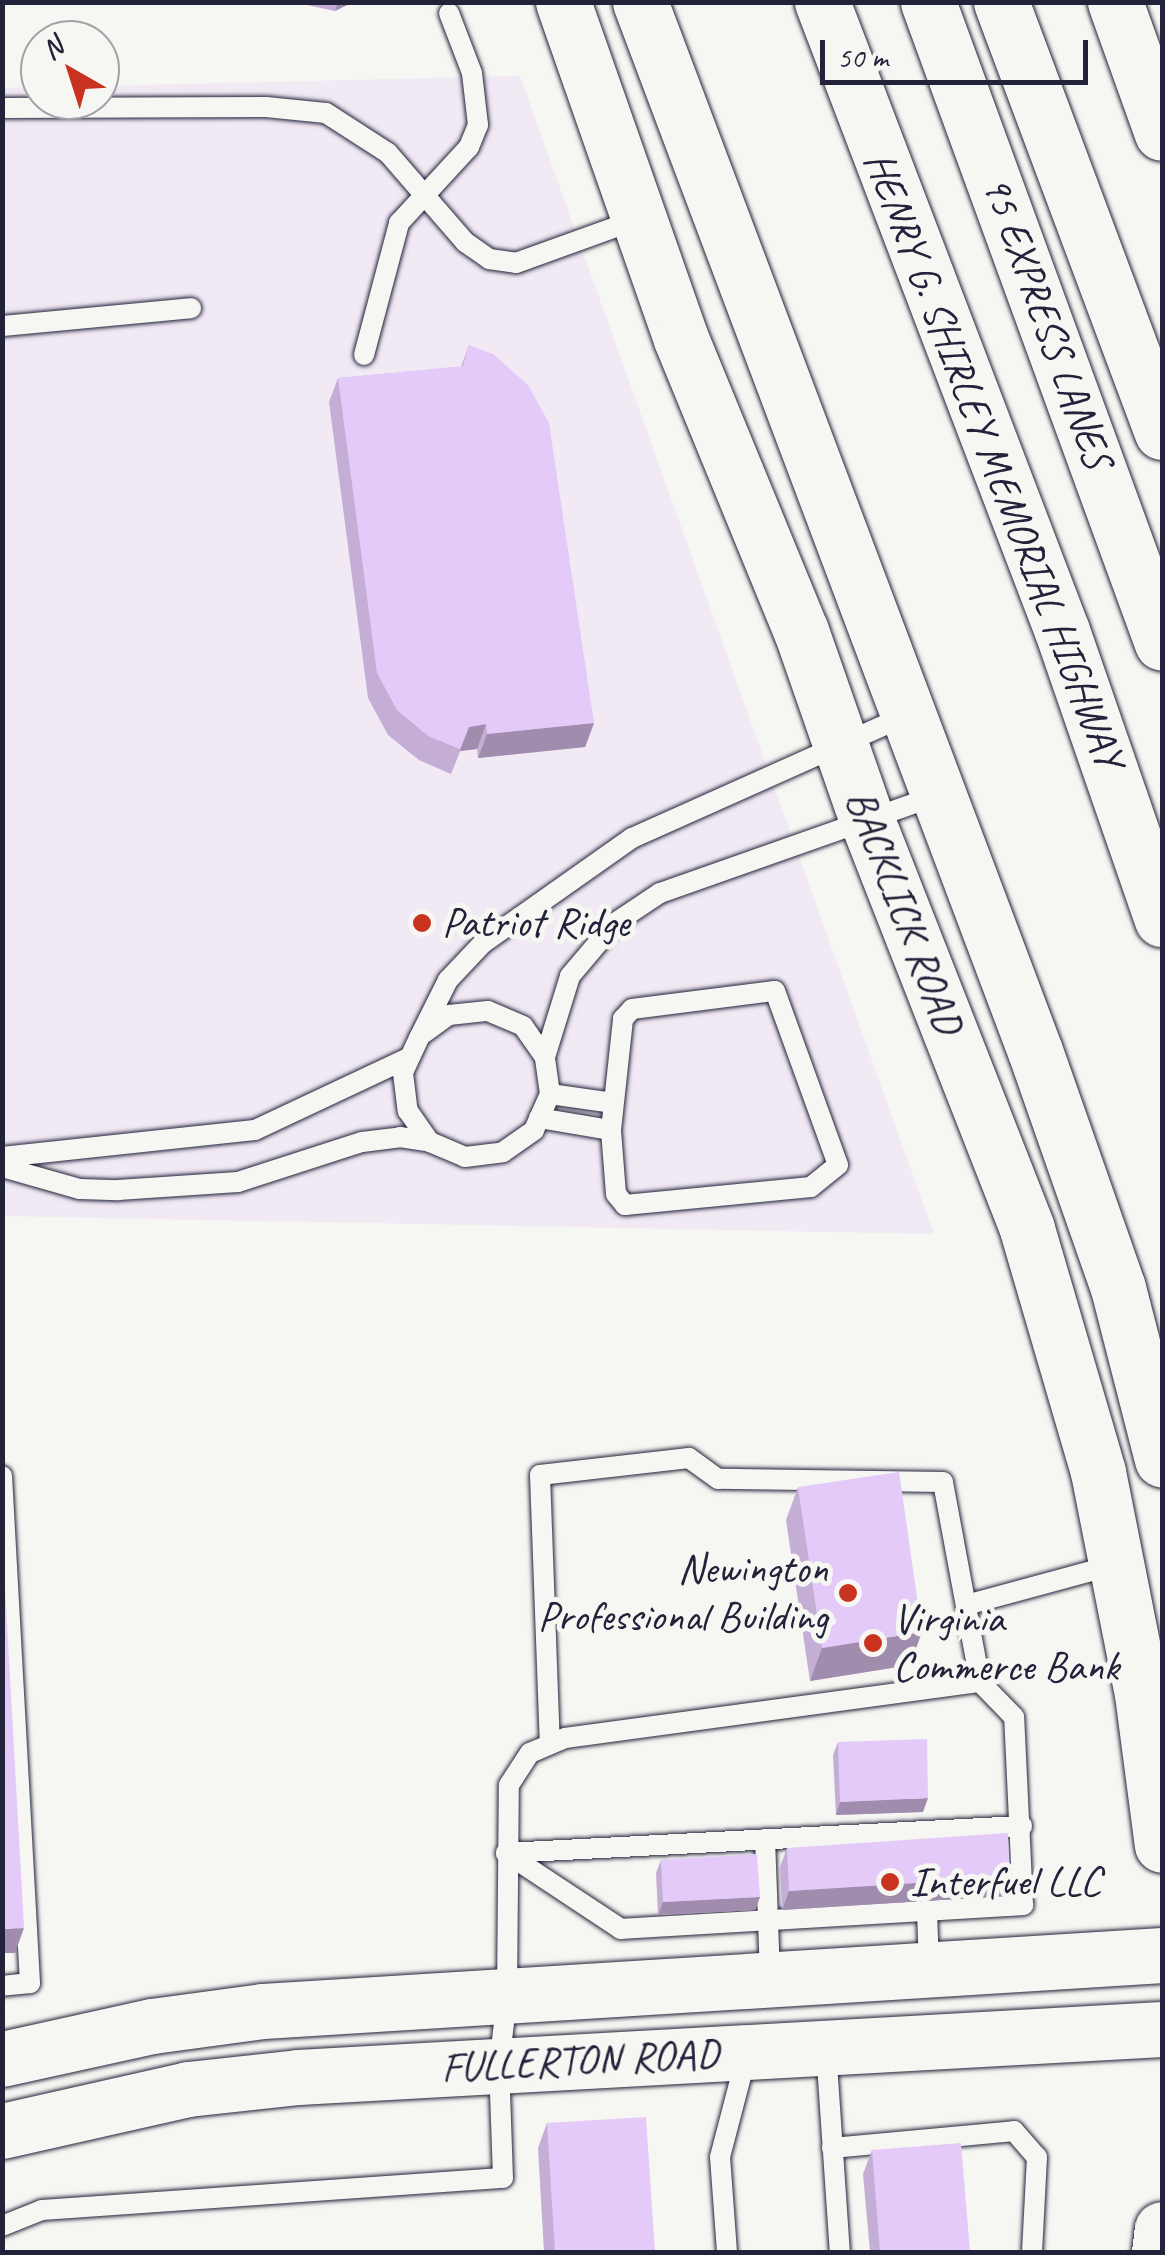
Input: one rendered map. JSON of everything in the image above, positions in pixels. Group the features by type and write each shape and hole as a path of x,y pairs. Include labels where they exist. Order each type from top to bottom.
{"main road":[{"name":"BACKLICK ROAD","path":"563,2 640,218 867,820 1006,1166 1098,1472 1118,1564 1162,1845"},
{"name":"BACKLICK ROAD","path":"640,2 938,795 1118,1288 1162,1458"},
{"name":"HENRY G. SHIRLEY MEMORIAL HIGHWAY","path":"822,2 1062,631 1162,919"},
{"name":"95 EXPRESS LANES","path":"928,2 1162,643"},
{"path":"1001,2 1162,432"},
{"path":"1115,2 1162,133"},
{"name":"FULLERTON ROAD","path":"2,2059 206,2016 1162,1955"},
{"name":"FULLERTON ROAD","path":"2,2131 188,2088 499,2066 1162,2029"},
{"path":"1158,2252 1162,2229"}],"lane":[{"path":"364,355 399,223 469,147 478,125 472,72 449,12"},
{"path":"2,108 266,107 326,113 367,136 465,242 488,259 516,263 640,218"},
{"path":"2,326 191,308"},
{"path":"430,1142 408,1110 403,1073 448,980 482,943 632,838 840,742 906,716"},
{"path":"2,1167 80,1189 133,1189 272,1175 362,1142 400,1137 430,1142 465,1157 504,1152 540,1118 550,1094 545,1057 570,976 615,923 660,893 938,795"},
{"path":"775,991 838,1165 812,1187 625,1204 616,1194 613,1103 616,1049 632,1009 775,991"},
{"path":"2,1157 255,1130 415,1047 450,1015 488,1011 522,1026 545,1057"},
{"path":"550,1094 613,1103"},
{"path":"540,1118 611,1130"},
{"path":"506,1852 621,1929 1024,1905 1014,1717 980,1682 943,1482 718,1479 689,1458 540,1475 550,1744"},
{"path":"2,1476 30,1983 2,1986"},
{"path":"966,1605 1118,1564"},
{"path":"2,2226 42,2210 503,2178 499,2066 507,1997 509,1785 530,1752 550,1744 980,1682"},
{"path":"506,1852 1022,1826"},
{"path":"765,1839 770,1981"},
{"path":"927,1911 929,1971"},
{"path":"826,2047 840,2252"},
{"path":"727,2252 720,2157 747,2052"},
{"path":"832,2148 1014,2131 1037,2157 1032,2252"}],"shaded area":[{"name":"Patriot Ridge","path":"520,76 934,1234 3,1216 2,88 20,88 20,120 120,120 120,86"}],"building":[{"path":"469,345 493,354 528,385 549,423 594,723 487,734 486,724 469,727 460,749 428,736 397,710 377,673 338,378 463,366"},
{"name":"Newington Professional Building","path":"899,1472 922,1632 822,1648 798,1487"},
{"path":"2,1552 24,1928 2,1929"},
{"path":"927,1739 928,1798 840,1802 838,1742"},
{"path":"1008,1833 1010,1877 789,1891 787,1848"},
{"path":"757,1854 760,1897 663,1902 661,1860"},
{"path":"646,2117 655,2252 555,2252 547,2123"},
{"path":"961,2143 970,2252 880,2252 872,2150"}],"place":[{"name":"Patriot Ridge","path":"422,923"},
{"name":"Newington Professional Building","path":"848,1593"},
{"name":"Virginia Commerce Bank","path":"873,1643"},
{"name":"Interfuel LLC","path":"890,1882"}]}
